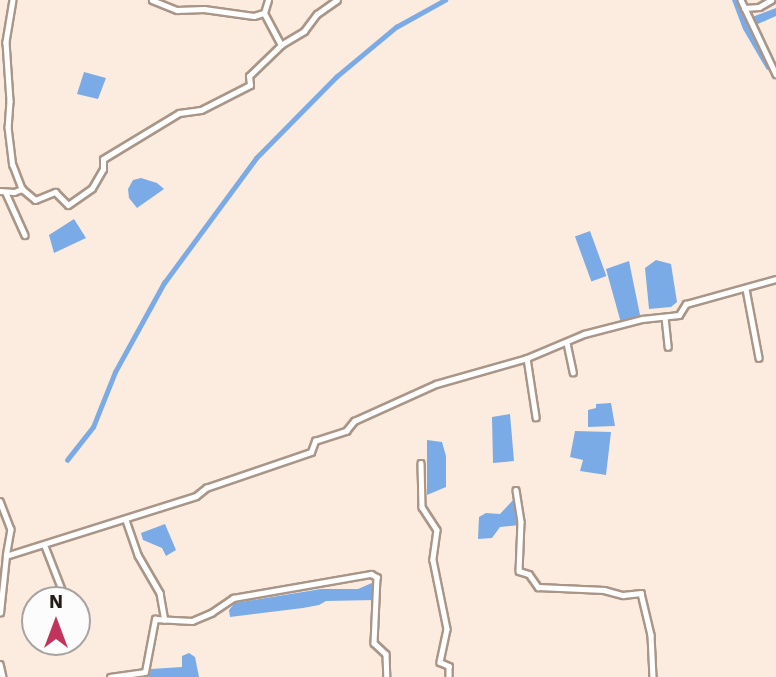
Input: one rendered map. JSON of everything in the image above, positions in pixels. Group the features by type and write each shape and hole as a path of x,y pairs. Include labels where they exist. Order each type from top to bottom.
{"street":[{"path":"13,0 6,42 10,101 8,127 13,165 22,189 35,200 55,192 68,205 92,188 103,169 103,159 180,113 201,110 250,85 249,76 281,45 304,31 317,14 337,0"},
{"path":"152,0 177,10 204,9 254,16 264,13"},
{"path":"268,0 264,13 281,45"},
{"path":"741,0 751,27 770,58 776,74"},
{"path":"745,11 771,0"},
{"path":"22,189 3,192 25,235"},
{"path":"6,556 126,520 196,496 206,488 311,452 315,441 346,431 354,421 436,384 527,358 584,334 642,319 682,313 686,304 776,279"},
{"path":"747,289 759,358"},
{"path":"665,317 668,347"},
{"path":"567,343 573,372"},
{"path":"527,358 536,417"},
{"path":"421,463 422,507 437,530 433,560 447,629 440,662 449,666 449,677"},
{"path":"516,490 521,522 519,571 528,574 538,587 604,590 623,595 641,593 651,635 653,677"},
{"path":"0,501 11,531 0,613"},
{"path":"126,520 138,555 160,593 165,620"},
{"path":"45,546 61,586"},
{"path":"110,677 145,672 154,620 192,621 211,614 233,598 376,575 374,643 386,654 387,677"},
{"path":"0,664 3,677"}],"water":[{"path":"732,0 740,0 747,19 776,8 776,16 751,27 773,66 767,70 743,29"},
{"path":"84,72 106,78 98,99 77,94"},
{"path":"141,178 157,183 164,189 137,208 129,198 128,189 133,180"},
{"path":"74,219 86,238 54,253 49,235"},
{"path":"590,231 606,276 591,282 575,236"},
{"path":"656,260 671,264 677,302 671,307 649,309 645,268"},
{"path":"629,261 640,315 621,323 606,269"},
{"path":"611,403 615,426 588,427 588,410 596,408 596,404"},
{"path":"510,414 514,461 493,463 492,417"},
{"path":"575,431 611,432 606,475 580,471 583,460 570,457"},
{"path":"427,440 442,442 446,456 446,487 427,495"},
{"path":"513,500 518,502 520,525 500,527 492,538 478,539 479,517 486,513 500,514"},
{"path":"165,524 176,550 166,556 162,548 143,540 141,533"},
{"path":"374,582 375,600 326,601 303,608 230,617 229,610 235,603 321,589 358,589"},
{"path":"189,653 195,657 199,677 149,677 151,669 182,667 182,656"}],"waterway":[{"path":"67,460 93,427 115,372 164,283 256,158 336,77 396,27 445,0"}]}
